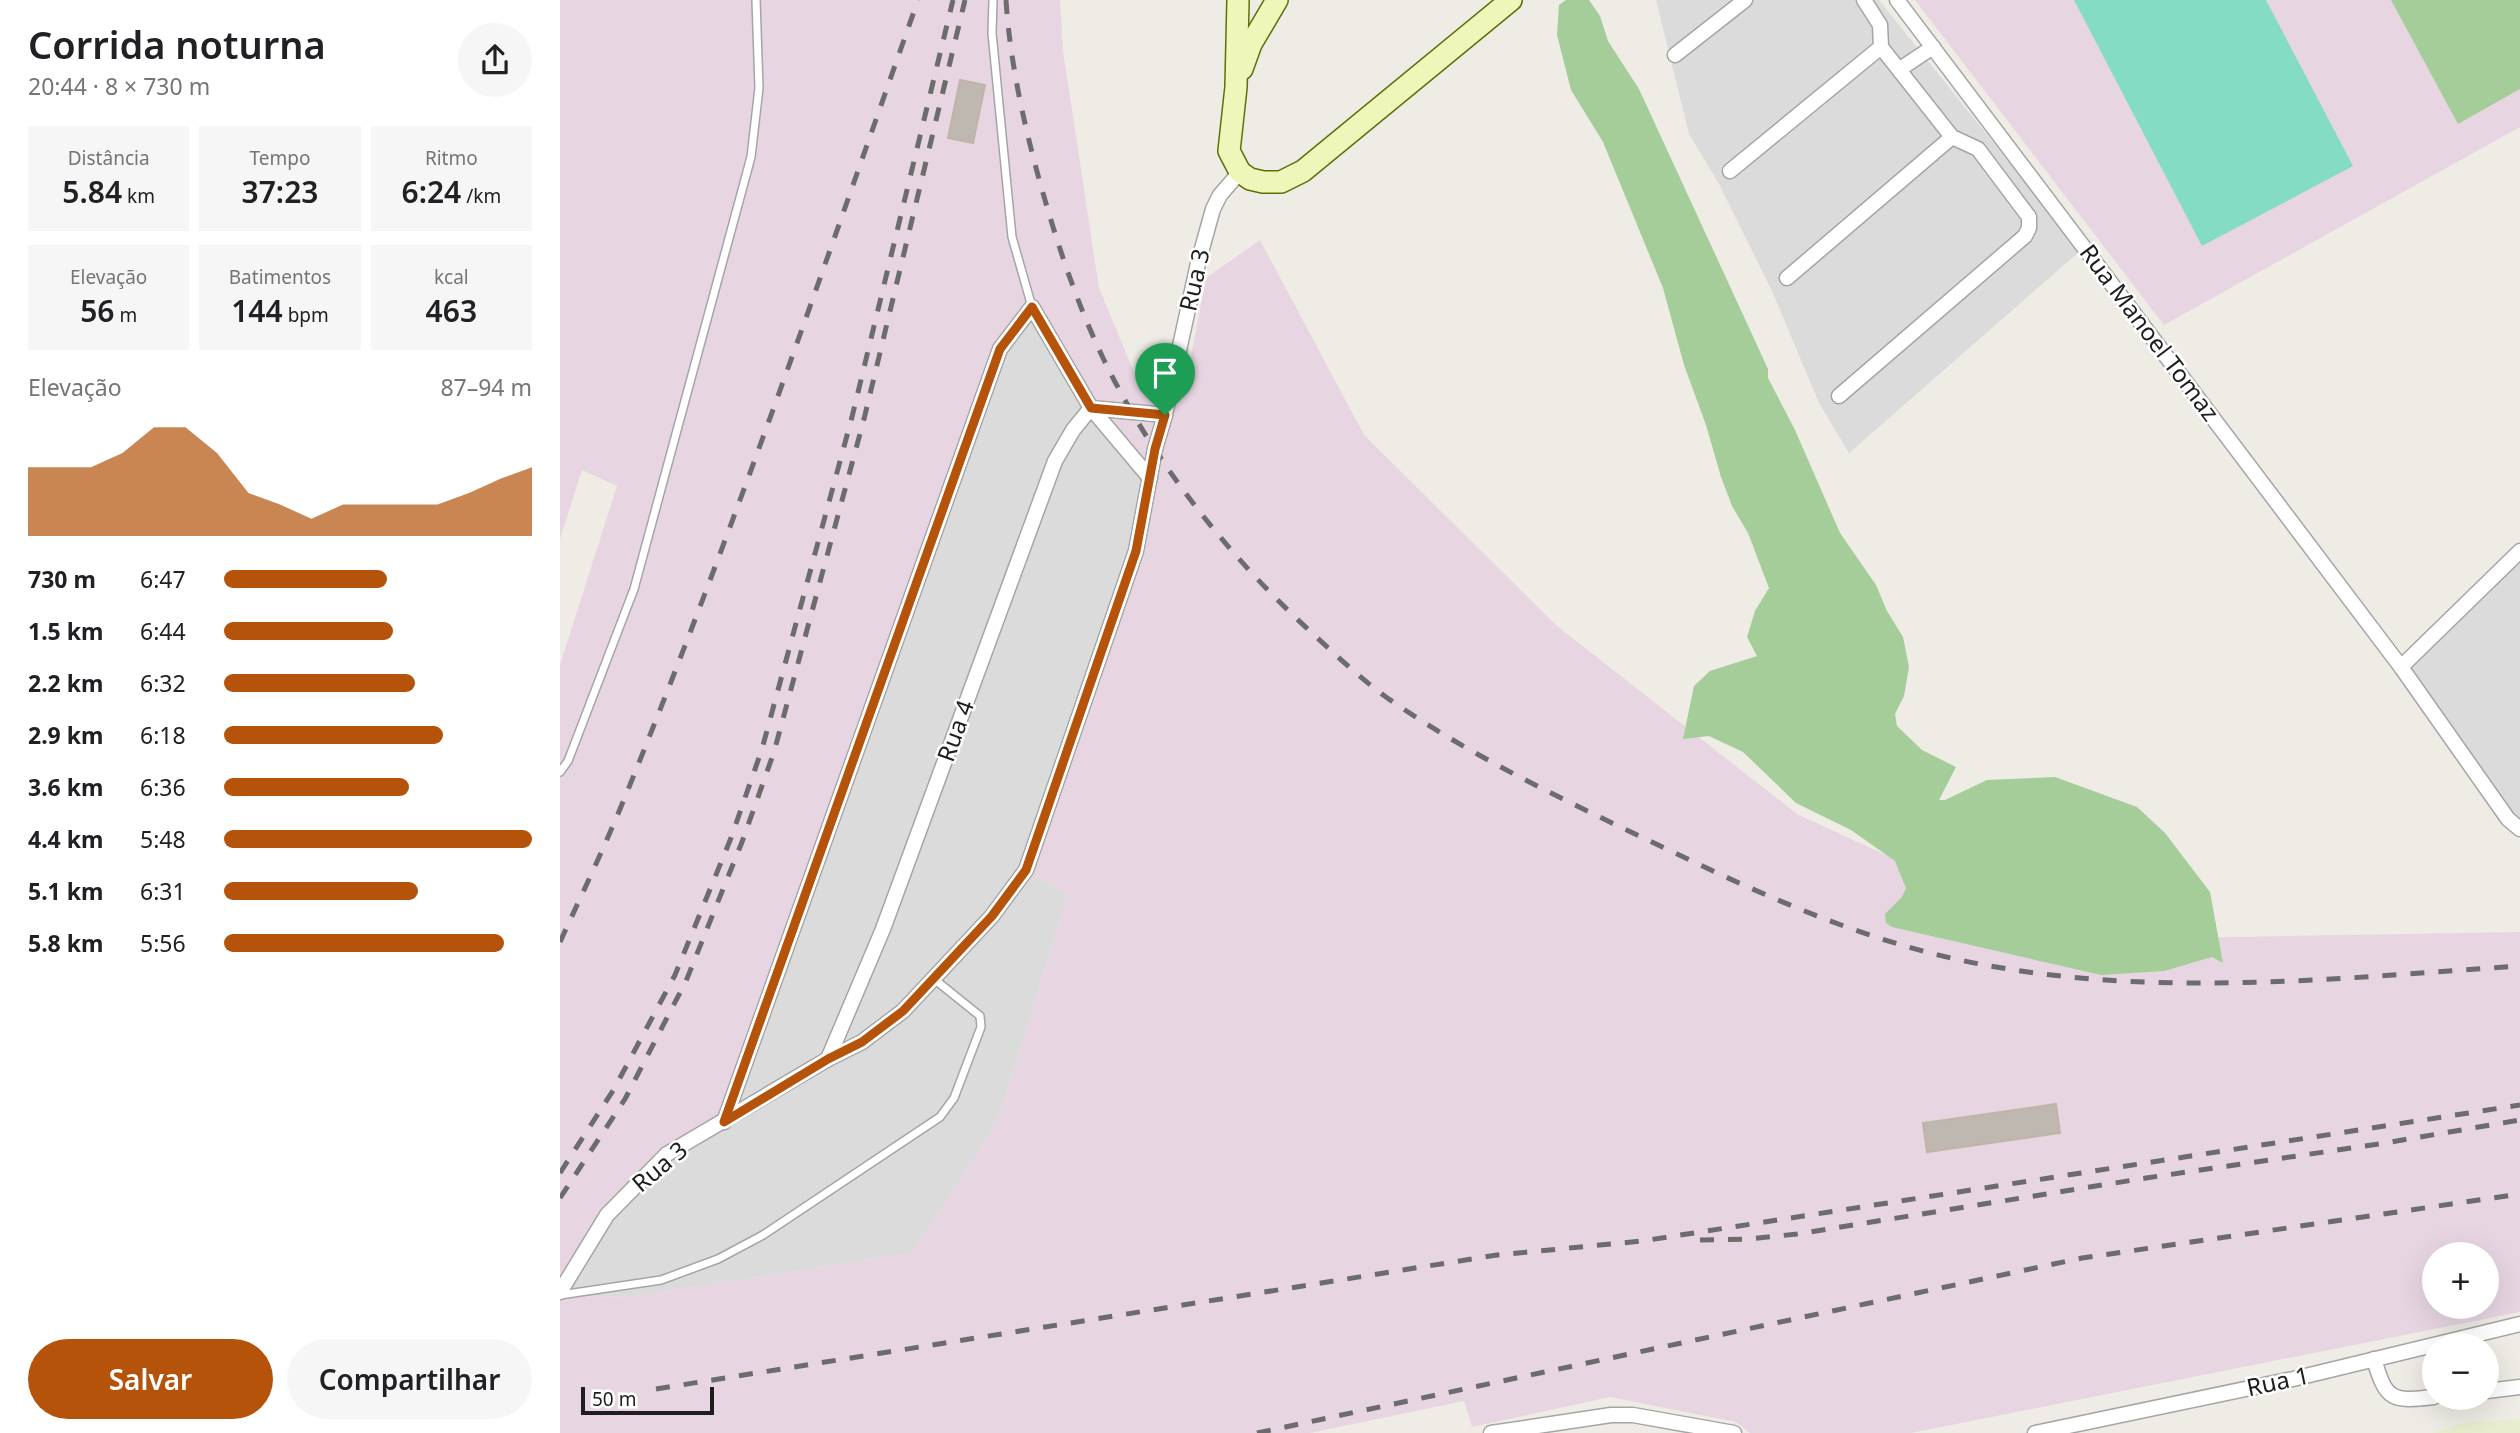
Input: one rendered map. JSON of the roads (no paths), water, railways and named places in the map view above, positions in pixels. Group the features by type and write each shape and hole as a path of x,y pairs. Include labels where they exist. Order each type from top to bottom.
{"street":[{"path":"1238,0 1236,87 1228,151 1240,172 1263,183 1281,182 1303,171 1511,0"},
{"path":"1236,87 1251,44 1278,0"},
{"path":"1675,55 1745,0"},
{"path":"1839,396 2025,236 2029,228 2029,217 1978,149 1952,137 1881,47 1880,25 1864,0"},
{"name":"Rua Manoel Tomaz","path":"1897,0 2401,667 2508,818 2520,829"},
{"path":"1730,171 1881,47"},
{"path":"1900,69 1933,47"},
{"path":"1787,278 1952,137"},
{"name":"Rua 3","path":"560,1293 607,1215 667,1154 828,1059 862,1042 903,1011 992,916 1026,870 1136,551 1198,263 1213,209 1220,195 1240,172"},
{"path":"724,1122 1000,349 1032,307 1091,408 1150,478"},
{"path":"1091,408 1165,415"},
{"name":"Rua 4","path":"828,1059 883,929 1055,461 1073,430 1091,408"},
{"path":"2401,667 2520,551"},
{"name":"Rua 1","path":"2035,1433 2293,1379 2520,1324"},
{"path":"2374,1359 2381,1385 2386,1392 2400,1398 2422,1398"},
{"path":"2499,1390 2520,1387"},
{"path":"1491,1433 1611,1415 1633,1415 1734,1433"}],"lane":[{"path":"560,772 568,761 634,589 751,158 759,88 756,0"},
{"path":"992,0 992,33 1012,237 1032,307"},
{"path":"560,1293 661,1280 718,1259 763,1234 940,1117 954,1098 981,1027 980,1016 934,978"}],"railway":[{"path":"560,942 617,815 703,599 918,0"},
{"path":"560,1173 614,1089 675,975 731,838 762,749 852,417 953,0"},
{"path":"560,1198 625,1099 686,981 742,842 774,752 864,419 965,0"},
{"path":"1006,0 1018,90 1046,202 1084,316 1124,398 1169,470 1251,572 1352,670 1427,724 1555,795 1734,881 1857,931 1942,956 2052,975 2185,983 2319,980 2520,966"},
{"path":"656,1389 1497,1255 1642,1241 2520,1105"},
{"path":"1700,1240 1797,1234 2520,1120"},
{"path":"1257,1433 2082,1258 2520,1194"}]}
